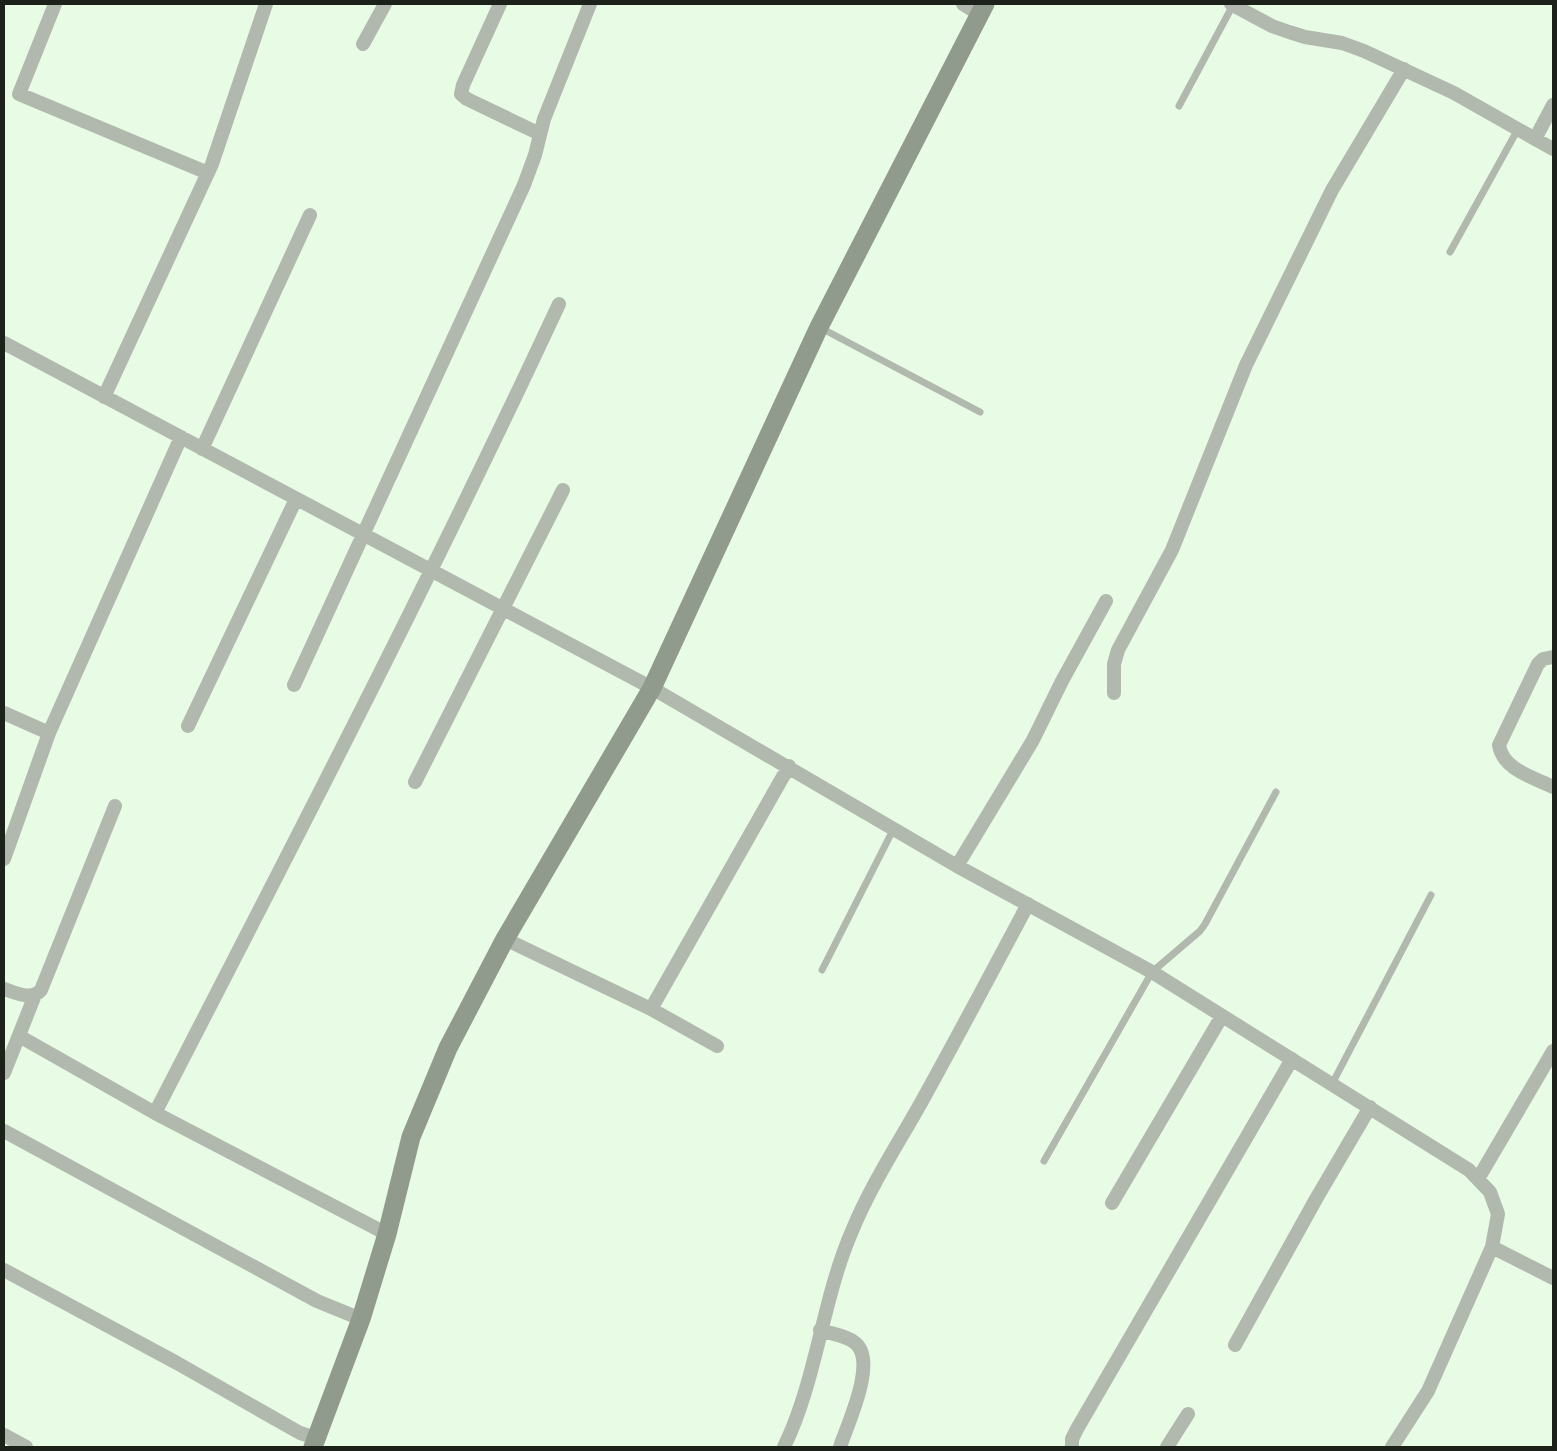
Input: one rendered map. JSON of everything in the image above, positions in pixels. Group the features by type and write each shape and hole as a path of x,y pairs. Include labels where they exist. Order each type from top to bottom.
{"main road":[{"path":"316,1443 360,1319 387,1234 411,1137 448,1048 505,939 652,688 819,327 982,9"}],"street":[{"path":"55,4 19,94 208,173"},
{"path":"104,397 208,173 266,4"},
{"path":"363,44 384,4"},
{"path":"500,4 463,85 461,94 467,99 540,134"},
{"path":"294,685 524,186 535,155 544,119 590,4"},
{"path":"963,4 982,9"},
{"path":"1235,4 1258,18 1289,32 1352,46 1404,68 1454,93 1553,149"},
{"path":"1114,693 1114,664 1118,650 1172,550 1246,365 1332,190 1404,68"},
{"path":"1535,139 1553,105"},
{"path":"202,449 310,215"},
{"path":"155,1113 313,806 431,570 559,304"},
{"path":"4,343 652,688 789,766 957,866 1152,972 1469,1170 1490,1192 1498,1214 1492,1247 1428,1392 1392,1447"},
{"path":"4,859 49,733 181,438"},
{"path":"415,782 563,490"},
{"path":"188,726 296,499"},
{"path":"957,866 1033,740 1062,680 1106,601"},
{"path":"1553,657 1543,659 1538,664 1499,745 1501,755 1510,766 1553,787"},
{"path":"4,713 49,733"},
{"path":"651,1009 789,766"},
{"path":"4,1073 36,995 44,984 115,806"},
{"path":"784,1447 804,1394 820,1330 851,1232 870,1190 945,1059 1028,904"},
{"path":"505,939 651,1009 717,1046"},
{"path":"4,989 26,995 36,995"},
{"path":"1112,1203 1222,1016"},
{"path":"19,1036 155,1113 387,1234"},
{"path":"1478,1179 1553,1051"},
{"path":"1072,1447 1072,1439 1076,1429 1292,1059"},
{"path":"1235,1345 1370,1107"},
{"path":"4,1131 317,1301 360,1319"},
{"path":"1492,1247 1553,1278"},
{"path":"4,1270 178,1363 316,1443"},
{"path":"820,1330 853,1341 861,1351 863,1360 864,1369 861,1386 840,1447"},
{"path":"1167,1447 1188,1414"},
{"path":"4,1435 26,1447"}],"lane":[{"path":"1179,106 1235,4"},
{"path":"1450,252 1518,129"},
{"path":"819,327 980,412"},
{"path":"1044,1161 1152,972 1200,931 1205,924 1276,792"},
{"path":"822,970 894,828"},
{"path":"1332,1084 1431,896"}]}
